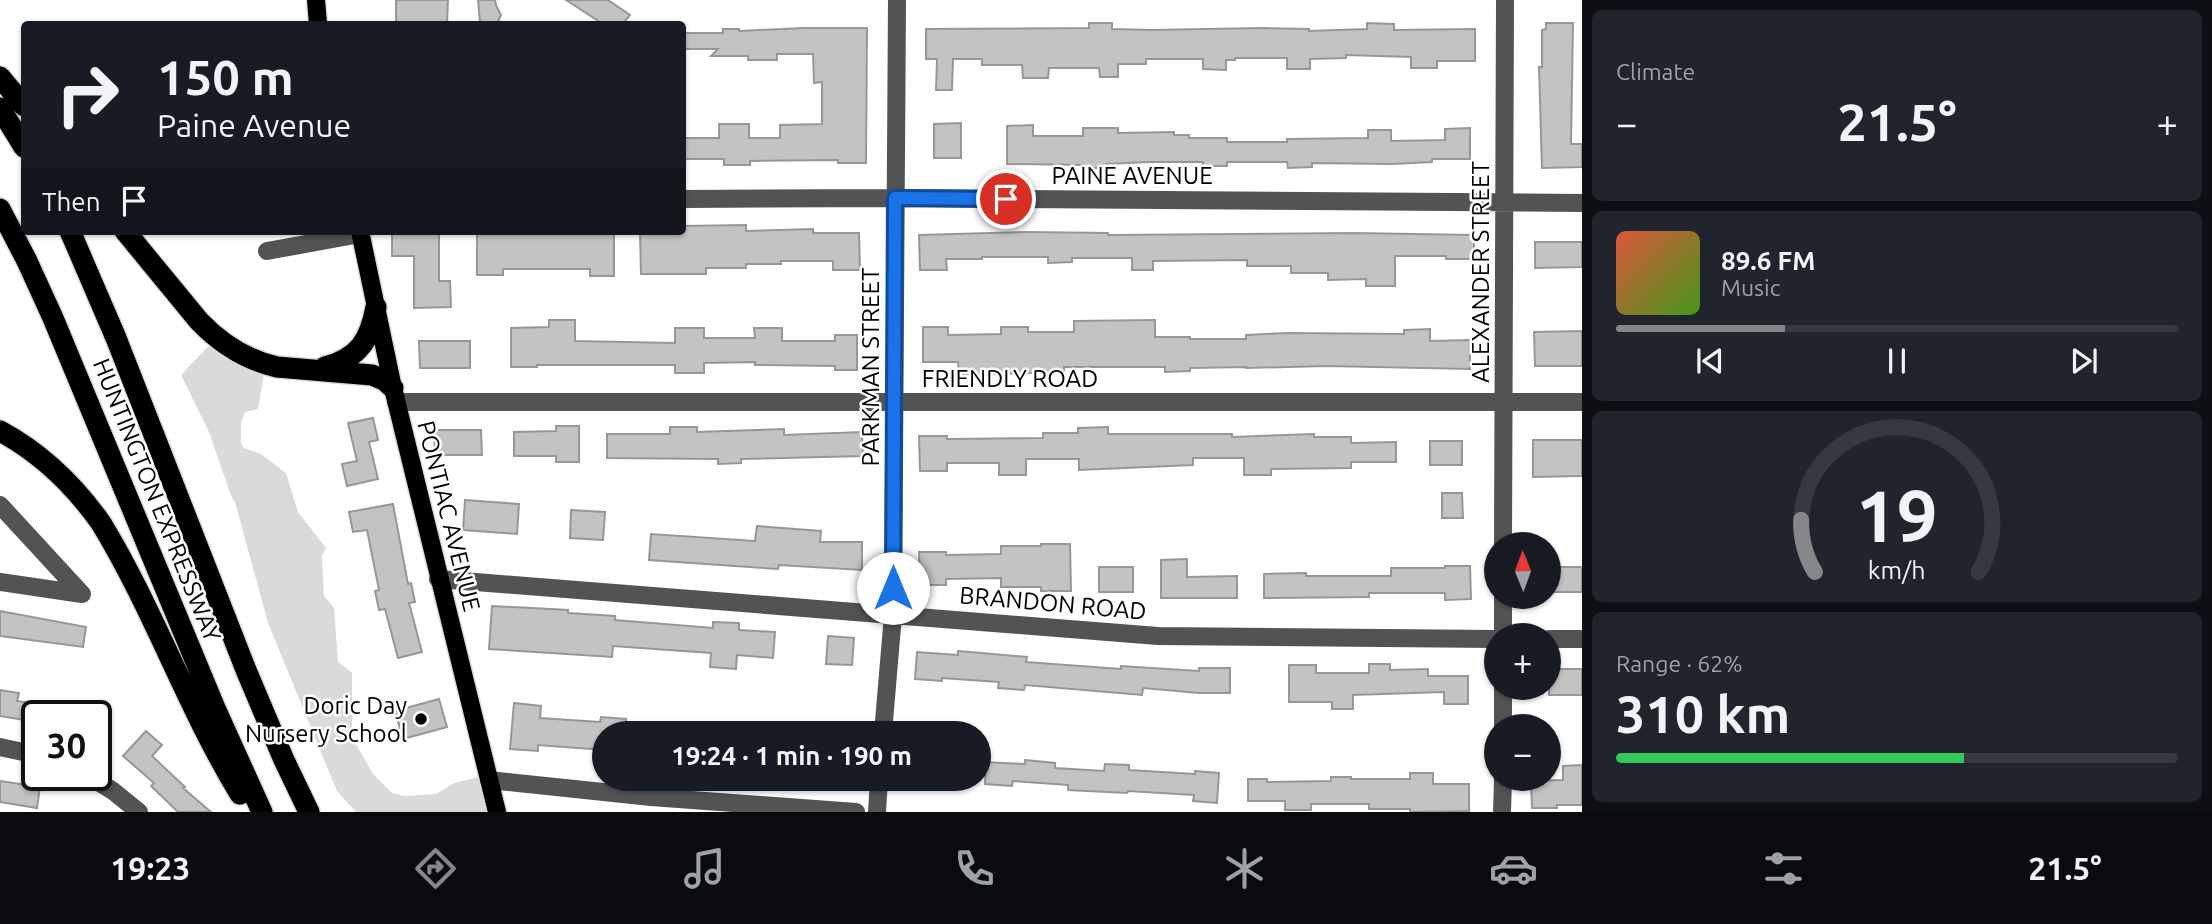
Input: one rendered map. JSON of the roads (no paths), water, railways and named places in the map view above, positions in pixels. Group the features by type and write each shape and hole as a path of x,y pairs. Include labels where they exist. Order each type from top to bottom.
{"highway":[{"path":"0,77 21,102"},
{"path":"0,108 21,142"},
{"name":"HUNTINGTON EXPRESSWAY","path":"0,209 53,318 215,708 262,812"},
{"name":"HUNTINGTON EXPRESSWAY","path":"72,235 116,338 246,670 309,812"},
{"path":"128,235 193,314 236,352 263,363 306,370 361,372 384,380 394,395"},
{"path":"306,370 336,364 355,353 369,335 376,307"},
{"path":"0,431 27,447 61,475 89,505 101,523 223,764 252,812"}],"main road":[{"path":"316,0 318,21"},
{"name":"PONTIAC AVENUE","path":"361,235 394,395 497,812"}],"street":[{"name":"PARKMAN STREET","path":"884,721 893,615 897,0"},
{"name":"ALEXANDER STREET","path":"1503,532 1505,0"},
{"name":"PAINE AVENUE","path":"686,199 1582,203"},
{"path":"267,251 345,235"},
{"name":"FRIENDLY ROAD","path":"394,395 895,403 1582,402"},
{"path":"0,505 82,594 0,582"},
{"name":"BRANDON ROAD","path":"439,579 1158,636 1484,639"},
{"path":"1561,639 1582,639"},
{"path":"0,747 21,752"},
{"path":"489,780 651,797 856,812"},
{"path":"112,790 139,812"},
{"path":"877,812 878,791"},
{"path":"1502,812 1503,791"}],"place":[{"name":"Doric Day Nursery School","path":"421,719"}]}
